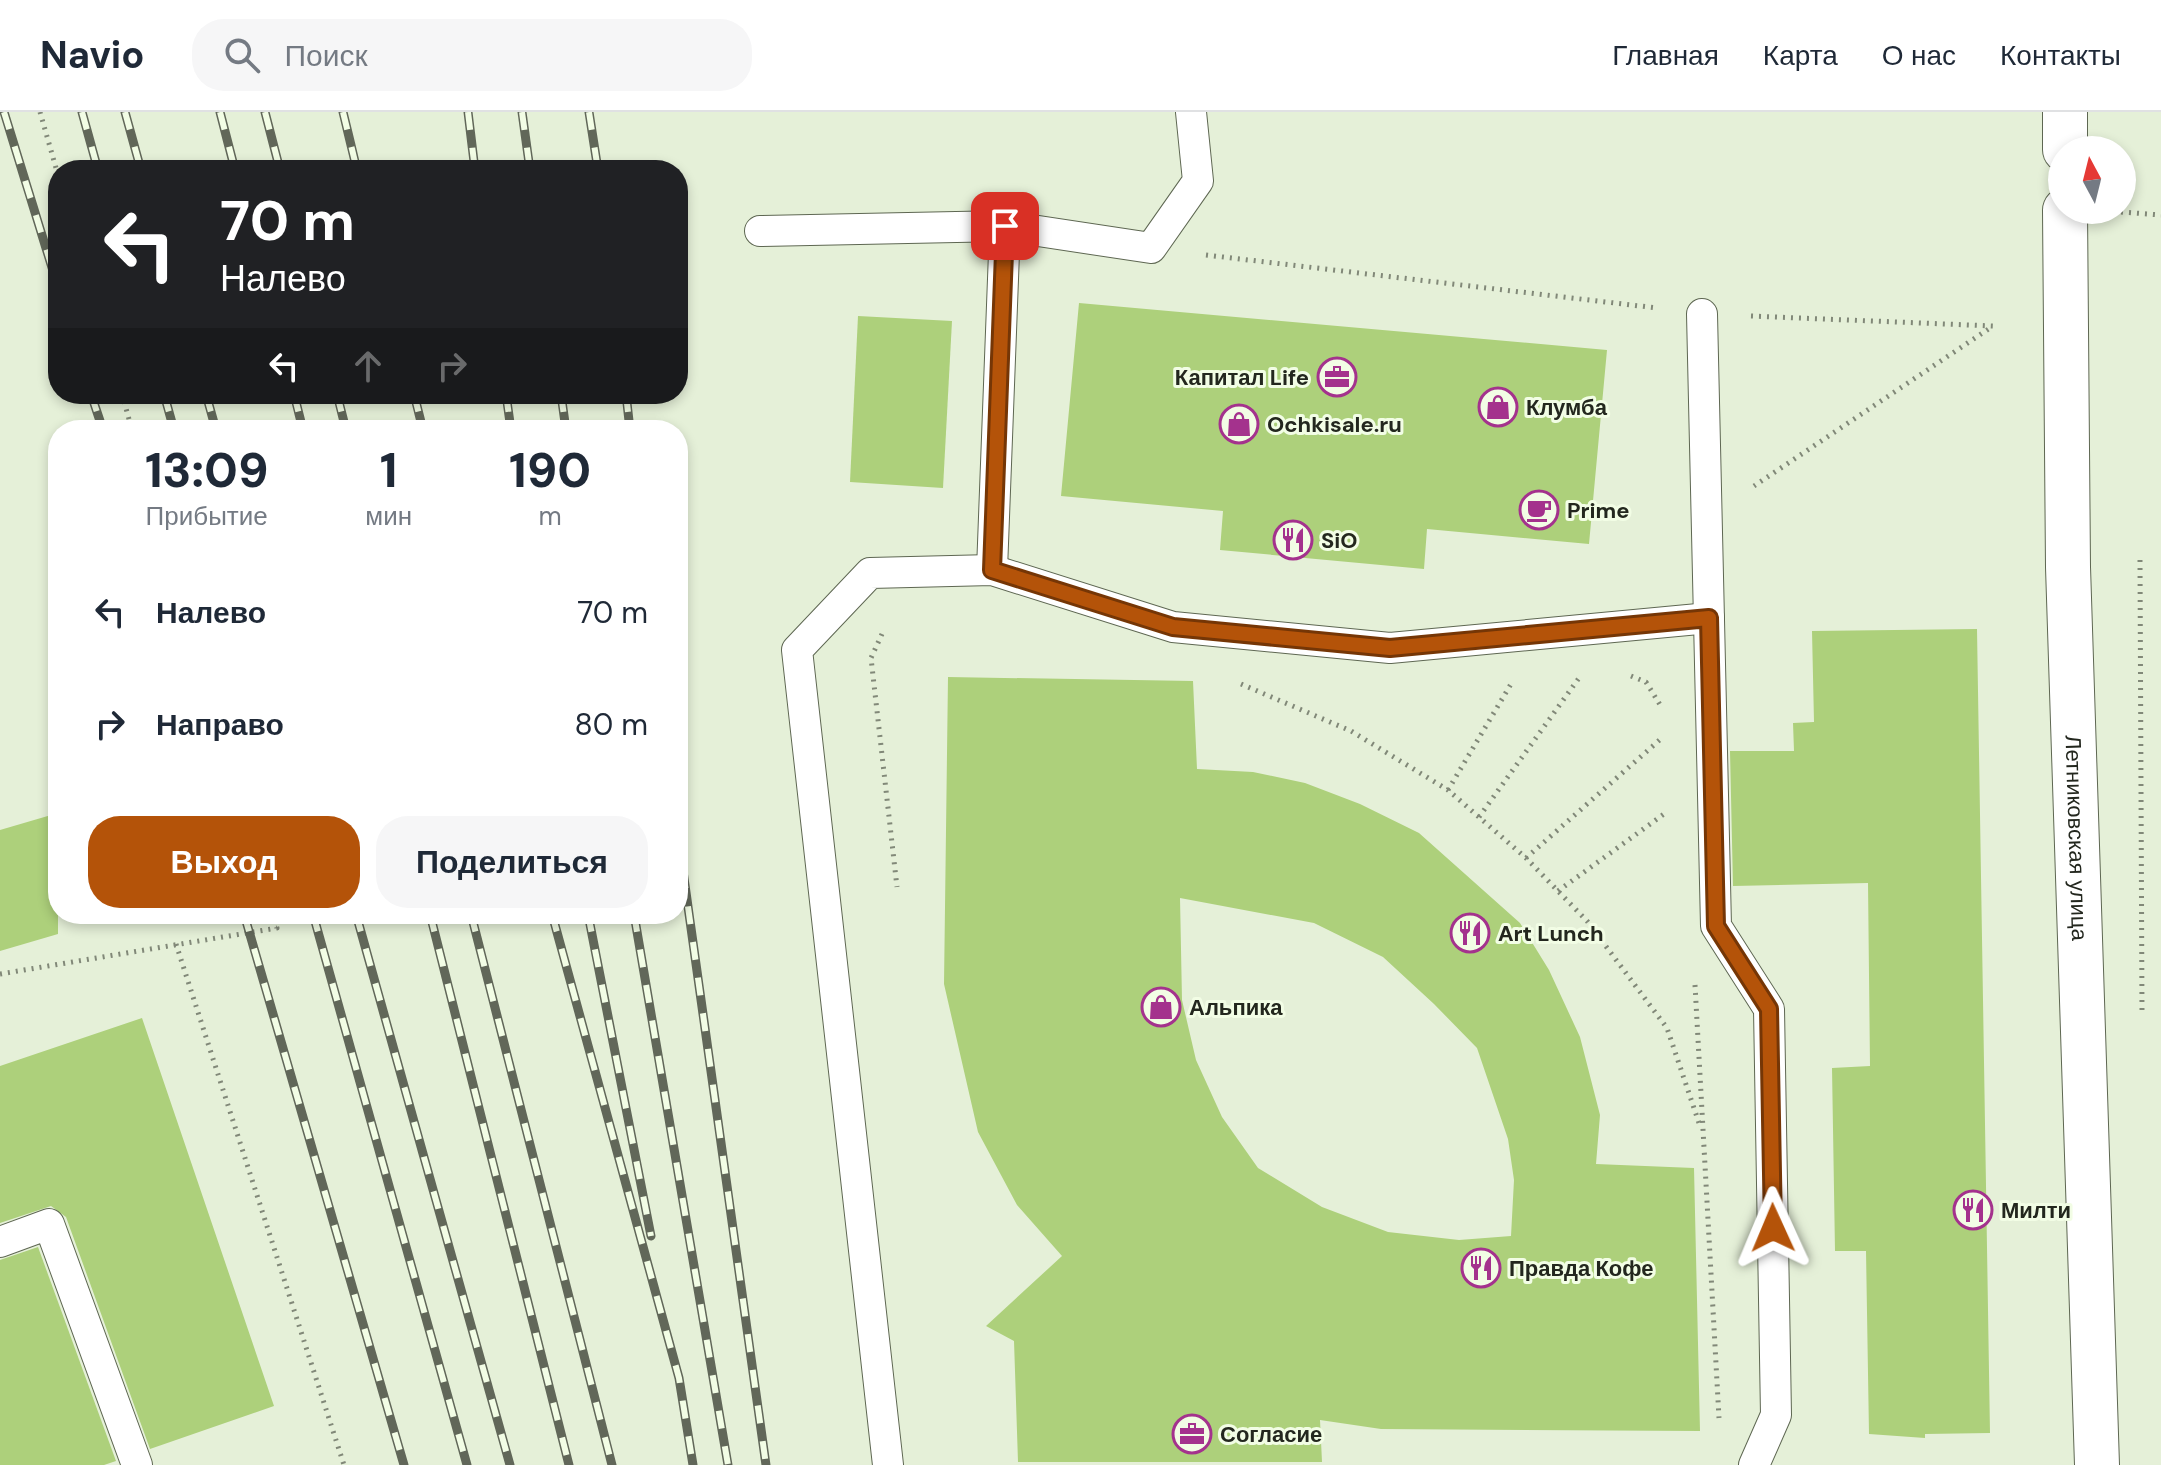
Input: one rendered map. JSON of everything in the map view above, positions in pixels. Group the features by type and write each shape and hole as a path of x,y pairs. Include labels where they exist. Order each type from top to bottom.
{"street":[{"path":"2065,112 2065,136"},
{"name":"Летниковская улица","path":"2065,224 2068,567 2097,1465"}],"lane":[{"path":"760,231 1005,226 1151,248 1198,181 1191,112"},
{"path":"992,570 1005,226"},
{"path":"1702,314 1716,926 1769,1009 1776,1415 1754,1465"},
{"path":"888,1465 797,650 870,573 992,570 1173,627 1390,648 1709,618"},
{"path":"0,1242 49,1224 137,1465"}],"path":[{"path":"40,112 54,160"},
{"path":"2136,213 2161,215"},
{"path":"1151,248 1702,314 1993,326 1707,518"},
{"path":"886,623 871,658 897,887"},
{"path":"1619,671 1646,682 1667,716"},
{"path":"1479,817 1583,673"},
{"path":"1448,790 1515,677"},
{"path":"1250,678 1235,679 1351,731 1448,790 1526,858 1587,921 1667,1028 1701,1131"},
{"path":"1526,858 1674,727"},
{"path":"1558,891 1676,806"},
{"path":"0,974 277,928 276,924"},
{"path":"176,944 344,1465"},
{"path":"1695,972 1701,1131 1720,1422"}],"building":[{"path":"1079,303 1607,350 1589,544 1427,529 1424,569 1220,550 1223,511 1061,496"},
{"path":"858,316 952,321 943,488 850,482"},
{"path":"1977,629 1990,1433 1925,1434 1925,1438 1869,1434 1866,1251 1835,1251 1832,1068 1870,1066 1868,883 1733,886 1730,751 1794,751 1793,723 1814,722 1812,631"},
{"path":"948,677 1193,681 1197,769 1253,772 1305,783 1360,804 1419,833 1520,923 1549,970 1580,1037 1600,1115 1596,1164 1694,1168 1700,1431 1381,1429 1320,1420 1322,1462 1018,1462 1014,1341 986,1326 1062,1256 1017,1205 978,1132 944,984","holes":["1180,898 1314,923 1383,957 1477,1048 1508,1139 1514,1180 1511,1236 1459,1240 1388,1232 1322,1207 1258,1168 1222,1117 1196,1060 1182,1000"]},
{"path":"48,816 48,924 58,924 58,934 0,951 0,830"},
{"path":"142,1018 274,1406 150,1449 66,1217 51,1206 0,1223 0,1066"},
{"path":"38,1247 116,1461 104,1465 0,1465 0,1260"}],"railway":[{"path":"4,112 48,255"},
{"path":"82,112 95,160"},
{"path":"125,112 138,160"},
{"path":"220,112 232,160"},
{"path":"265,112 277,160"},
{"path":"343,112 355,160"},
{"path":"468,112 474,160"},
{"path":"522,112 529,160"},
{"path":"589,112 596,160"},
{"path":"94,404 100,420"},
{"path":"167,404 171,420"},
{"path":"209,404 213,420"},
{"path":"296,404 300,420"},
{"path":"340,404 344,420"},
{"path":"416,404 420,420"},
{"path":"507,404 510,420"},
{"path":"562,404 565,420"},
{"path":"627,404 629,420"},
{"path":"688,907 766,1465"},
{"path":"247,924 404,1465"},
{"path":"316,924 467,1465"},
{"path":"359,924 510,1465"},
{"path":"433,924 569,1465"},
{"path":"474,924 612,1465"},
{"path":"555,924 679,1378 693,1465"},
{"path":"590,924 651,1236"},
{"path":"636,924 728,1465"}],"place":[{"name":"Капитал Life","path":"1337,377"},
{"name":"Клумба","path":"1498,407"},
{"name":"Ochkisale.ru","path":"1239,424"},
{"name":"Prime","path":"1539,510"},
{"name":"SiO","path":"1293,540"},
{"name":"Art Lunch","path":"1470,933"},
{"name":"Альпика","path":"1161,1007"},
{"name":"Милти","path":"1973,1210"},
{"name":"Правда Кофе","path":"1481,1268"},
{"name":"Согласие","path":"1192,1434"}],"route":[{"path":"1005,226 992,570 1173,627 1390,648 1709,618 1716,926 1769,1009 1773,1228"}]}
